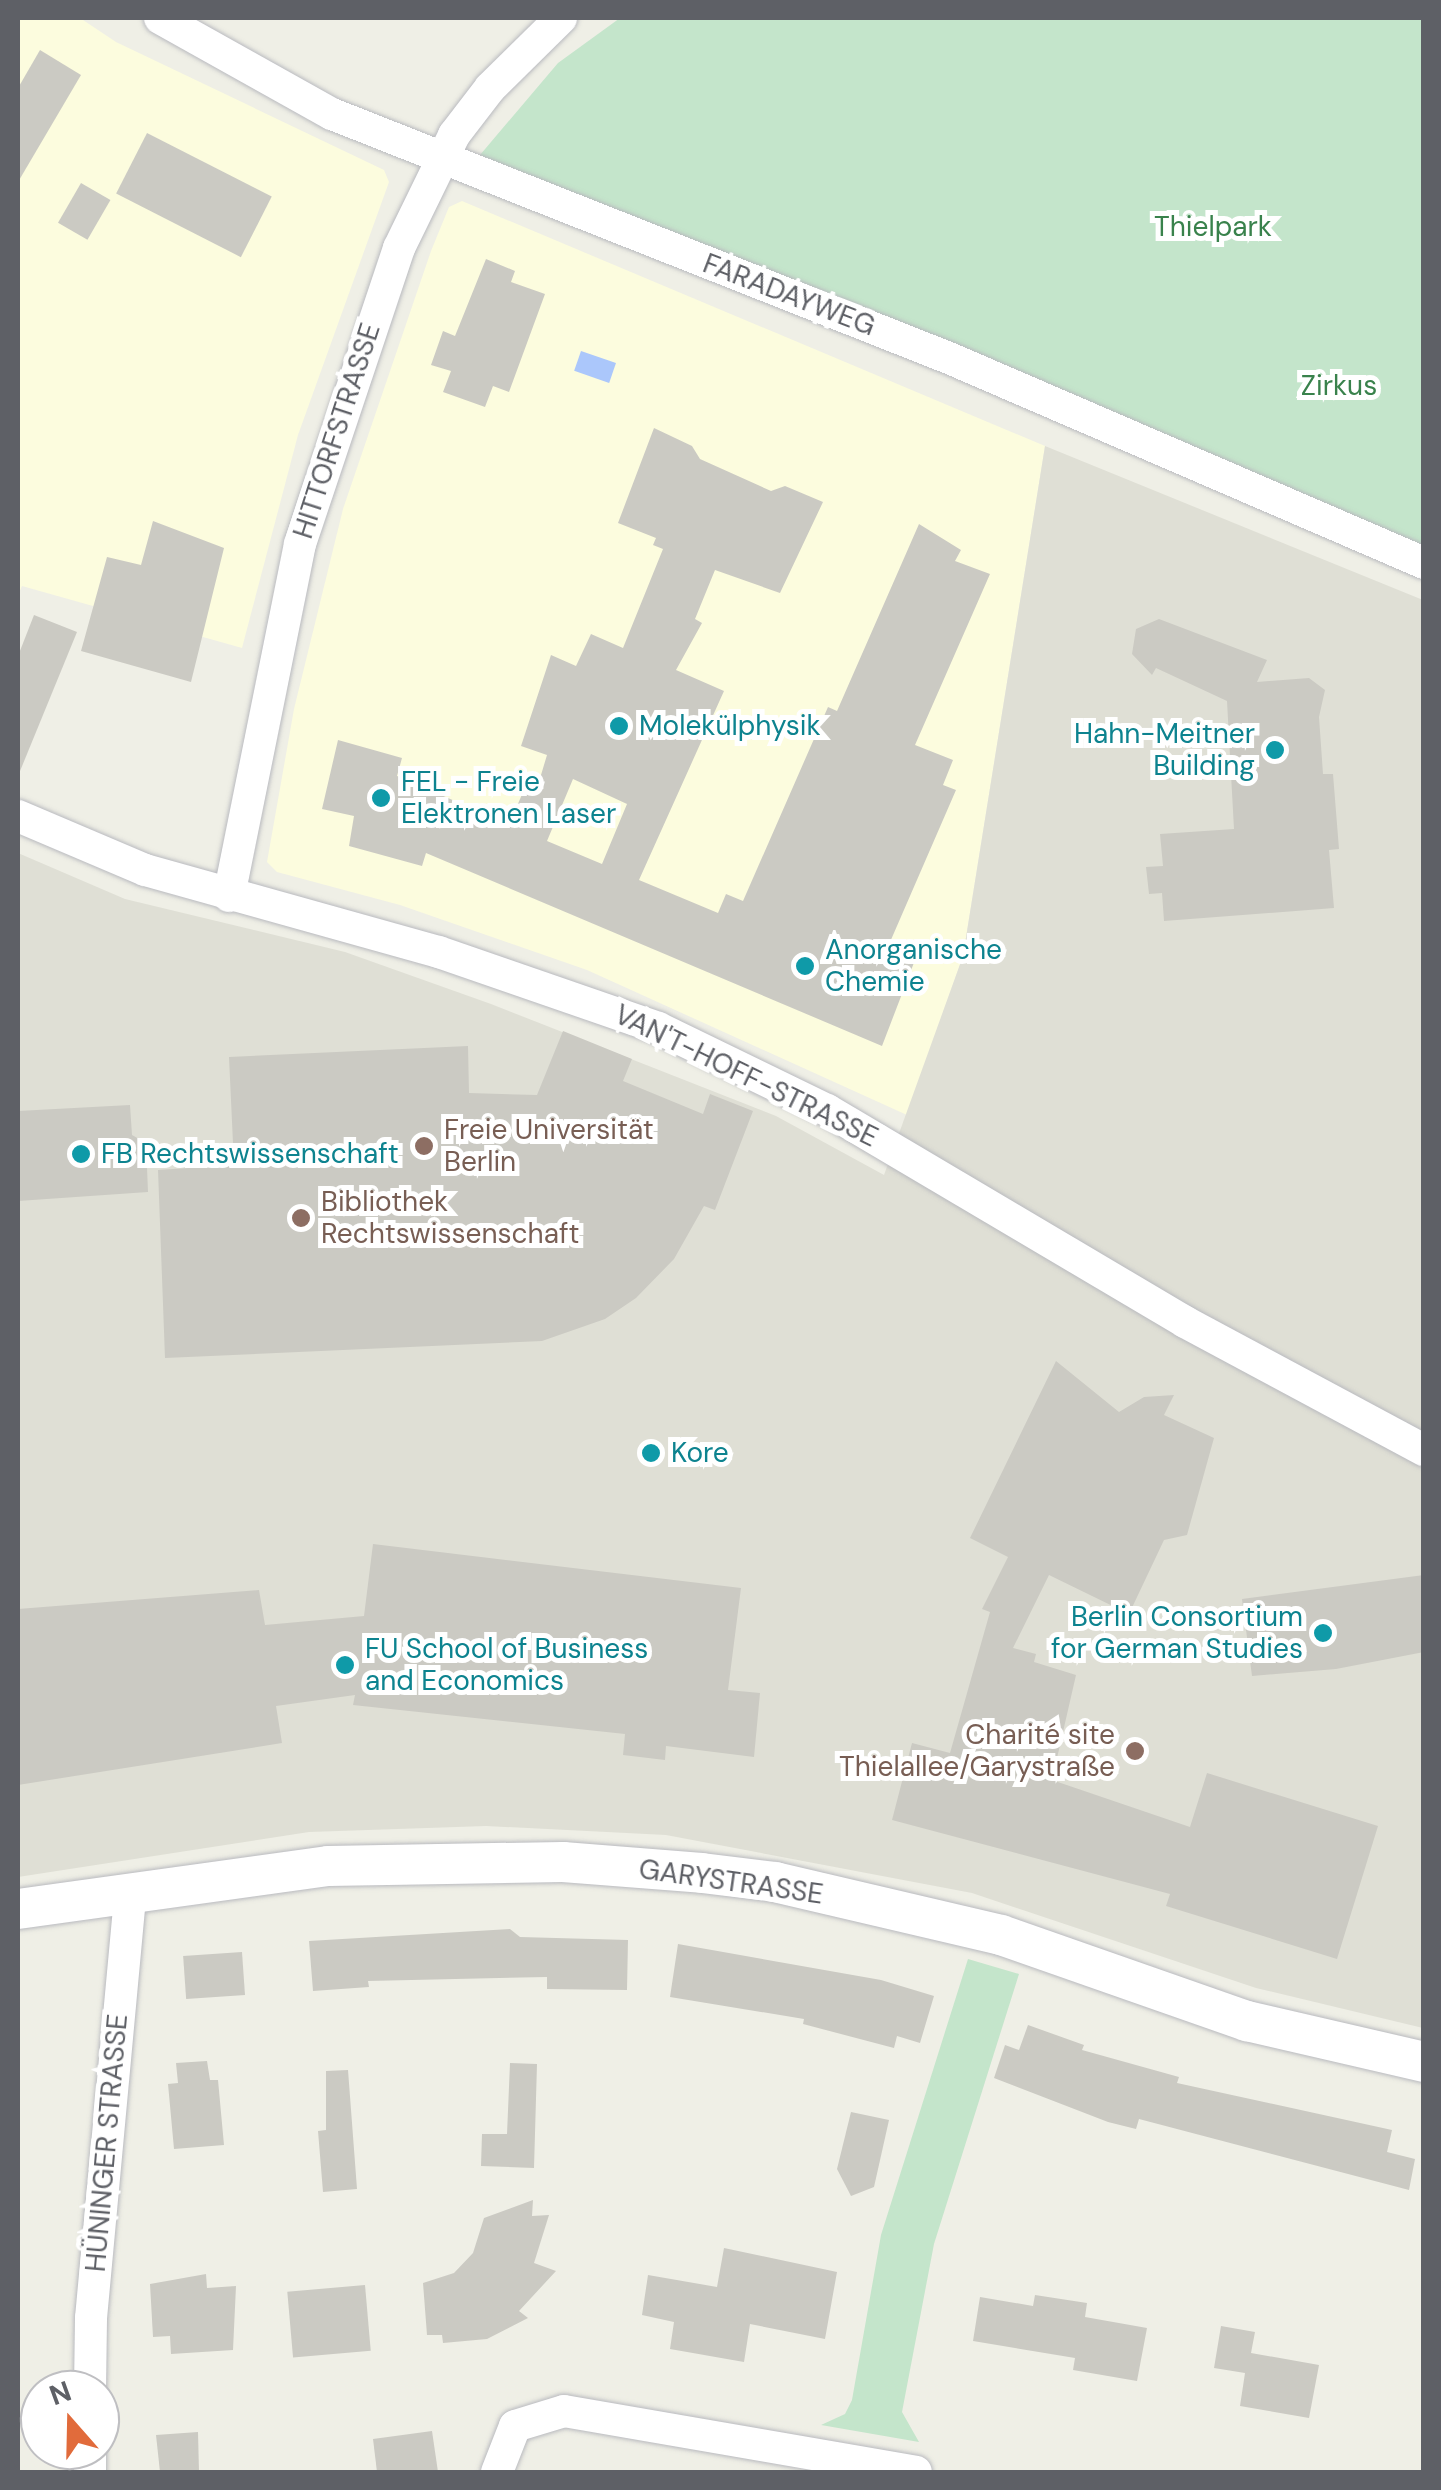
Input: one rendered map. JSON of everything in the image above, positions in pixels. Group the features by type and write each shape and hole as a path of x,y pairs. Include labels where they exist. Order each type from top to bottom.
{"street":[{"name":"FARADAYWEG","path":"160,18 332,114 949,358 1424,563"},
{"name":"HITTORFSTRASSE","path":"228,896 300,544 370,328 440,157 490,88 561,18"},
{"name":"VAN'T-HOFF-STRASSE","path":"18,816 144,870 439,952 658,1028 828,1110 1184,1322 1424,1450"},
{"name":"GARYSTRASSE","path":"18,1909 328,1866 562,1862 775,1882 1001,1935 1247,2021 1424,2062"},
{"name":"HÜNINGER STRASSE","path":"90,2370 90,2318 130,1896"},
{"path":"497,2472 515,2426 564,2411 916,2472"}],"shaded area":[{"path":"18,18 80,18 116,42 384,170 389,182 298,435 242,648 22,586 18,595"},
{"path":"462,201 1045,446 963,956 907,1115 587,970 400,905 277,872 267,862 294,709 343,509 431,251 449,207"},
{"name":"Freie Universität Berlin","path":"1045,446 1423,600 1423,2028 1256,1988 972,1893 666,1835 486,1826 309,1832 18,1877 18,853 125,899 345,952 491,1004 776,1116 884,1175 963,956"}],"green space":[{"name":"Thielpark","path":"620,18 1423,18 1423,547 1009,368 480,155 558,63"},
{"path":"968,1959 1019,1974 934,2244 902,2412 919,2442 821,2425 845,2414 852,2400 881,2235"}],"water":[{"path":"581,351 616,363 609,383 574,371"}],"building":[{"path":"40,50 81,75 18,182 18,88"},
{"path":"147,133 272,197 241,257 116,194"},
{"path":"81,183 110,200 87,240 58,223"},
{"path":"486,259 515,271 511,282 545,294 509,392 493,386 485,407 443,392 451,371 431,365 443,331 455,336"},
{"path":"654,428 692,446 700,459 771,491 785,486 823,502 780,593 715,570 695,619 702,623 676,670 724,691 639,880 718,913 726,894 743,901 828,707 837,711 919,524 961,550 955,561 990,574 915,745 953,760 943,785 956,790 887,949 915,960 882,1046 426,853 422,866 349,846 354,816 322,809 338,740 402,758 397,776 441,788 439,794 509,825 523,792 535,795 547,755 521,746 551,655 576,666 591,634 623,648 663,549 653,545 656,538 618,523","holes":["573,779 627,804 602,864 547,841"]},
{"path":"153,521 224,548 191,682 81,651 107,557 141,565"},
{"path":"34,615 77,632 18,776 18,656"},
{"name":"Hahn-Meitner Building","path":"1159,619 1267,660 1257,682 1309,678 1325,690 1319,717 1323,774 1333,774 1339,849 1329,850 1334,908 1164,921 1162,893 1149,894 1146,867 1163,866 1160,834 1234,829 1227,701 1156,668 1152,675 1132,654 1136,629"},
{"path":"563,1031 632,1059 623,1081 703,1114 710,1094 753,1111 715,1210 704,1206 674,1259 636,1298 605,1319 542,1341 165,1358 158,1170 234,1165 229,1057 468,1046 469,1093 537,1095"},
{"name":"FB Rechtswissenschaft","path":"130,1105 132,1135 146,1143 148,1192 18,1201 18,1111"},
{"path":"1056,1361 1119,1412 1144,1397 1174,1395 1164,1415 1214,1438 1187,1535 1164,1540 1129,1614 1049,1575 1013,1648 1036,1654 1034,1662 1076,1675 1052,1780 1190,1827 1207,1773 1378,1826 1337,1959 1166,1906 1170,1894 892,1820 912,1743 950,1753 990,1612 982,1609 1008,1557 970,1538"},
{"name":"FU School of Business and Economics","path":"373,1544 741,1588 728,1690 760,1693 754,1757 666,1746 665,1760 623,1755 625,1734 353,1705 355,1695 276,1706 282,1743 18,1785 18,1609 259,1590 265,1625 364,1616"},
{"name":"Berlin Consortium for German Studies","path":"1424,1575 1424,1652 1336,1669 1252,1676 1242,1599"},
{"path":"510,1929 520,1937 628,1940 627,1990 547,1989 547,1977 368,1981 369,1987 313,1991 309,1941"},
{"path":"678,1944 881,1980 934,1996 920,2043 897,2036 894,2048 803,2024 804,2019 670,1997"},
{"path":"242,1952 245,1995 186,1999 183,1956"},
{"path":"1028,2025 1084,2045 1082,2050 1179,2077 1177,2083 1392,2130 1387,2152 1415,2159 1409,2190 1139,2119 1136,2129 1108,2122 994,2078 1005,2045 1019,2050"},
{"path":"207,2061 210,2080 218,2080 224,2145 174,2149 168,2084 178,2083 176,2063"},
{"path":"510,2063 537,2064 534,2168 481,2166 482,2134 507,2134"},
{"path":"348,2070 357,2189 323,2192 318,2131 326,2130 326,2071"},
{"path":"851,2112 889,2120 874,2187 851,2196 837,2169"},
{"path":"533,2200 532,2216 549,2215 534,2263 556,2271 519,2311 528,2318 487,2339 443,2343 442,2335 427,2335 423,2283 454,2273 473,2253 484,2218"},
{"path":"724,2248 837,2272 825,2339 750,2324 744,2362 670,2349 674,2322 642,2315 648,2275 717,2287"},
{"path":"206,2274 207,2288 236,2286 233,2350 171,2354 170,2336 153,2337 150,2284"},
{"path":"365,2285 371,2351 293,2358 287,2292"},
{"path":"1035,2295 1087,2303 1085,2317 1147,2328 1137,2381 1073,2370 1075,2358 973,2341 980,2297 1033,2306"},
{"path":"1221,2326 1255,2332 1251,2353 1319,2365 1309,2418 1240,2406 1245,2373 1214,2368"},
{"path":"432,2431 438,2472 377,2472 373,2439"},
{"path":"198,2432 199,2472 160,2472 156,2435"}],"place":[{"name":"Molekülphysik","path":"619,726"},
{"name":"Hahn-Meitner Building","path":"1275,750"},
{"name":"FEL - Freie Elektronen Laser","path":"381,798"},
{"name":"Anorganische Chemie","path":"805,966"},
{"name":"Freie Universität Berlin","path":"424,1146"},
{"name":"FB Rechtswissenschaft","path":"81,1154"},
{"name":"Bibliothek Rechtswissenschaft","path":"301,1218"},
{"name":"Kore","path":"651,1453"},
{"name":"Berlin Consortium for German Studies","path":"1323,1633"},
{"name":"FU School of Business and Economics","path":"345,1665"},
{"name":"Charité site Thielallee/Garystraße","path":"1135,1751"}],"park label":[{"name":"Zirkus","path":"1339,386"}]}
